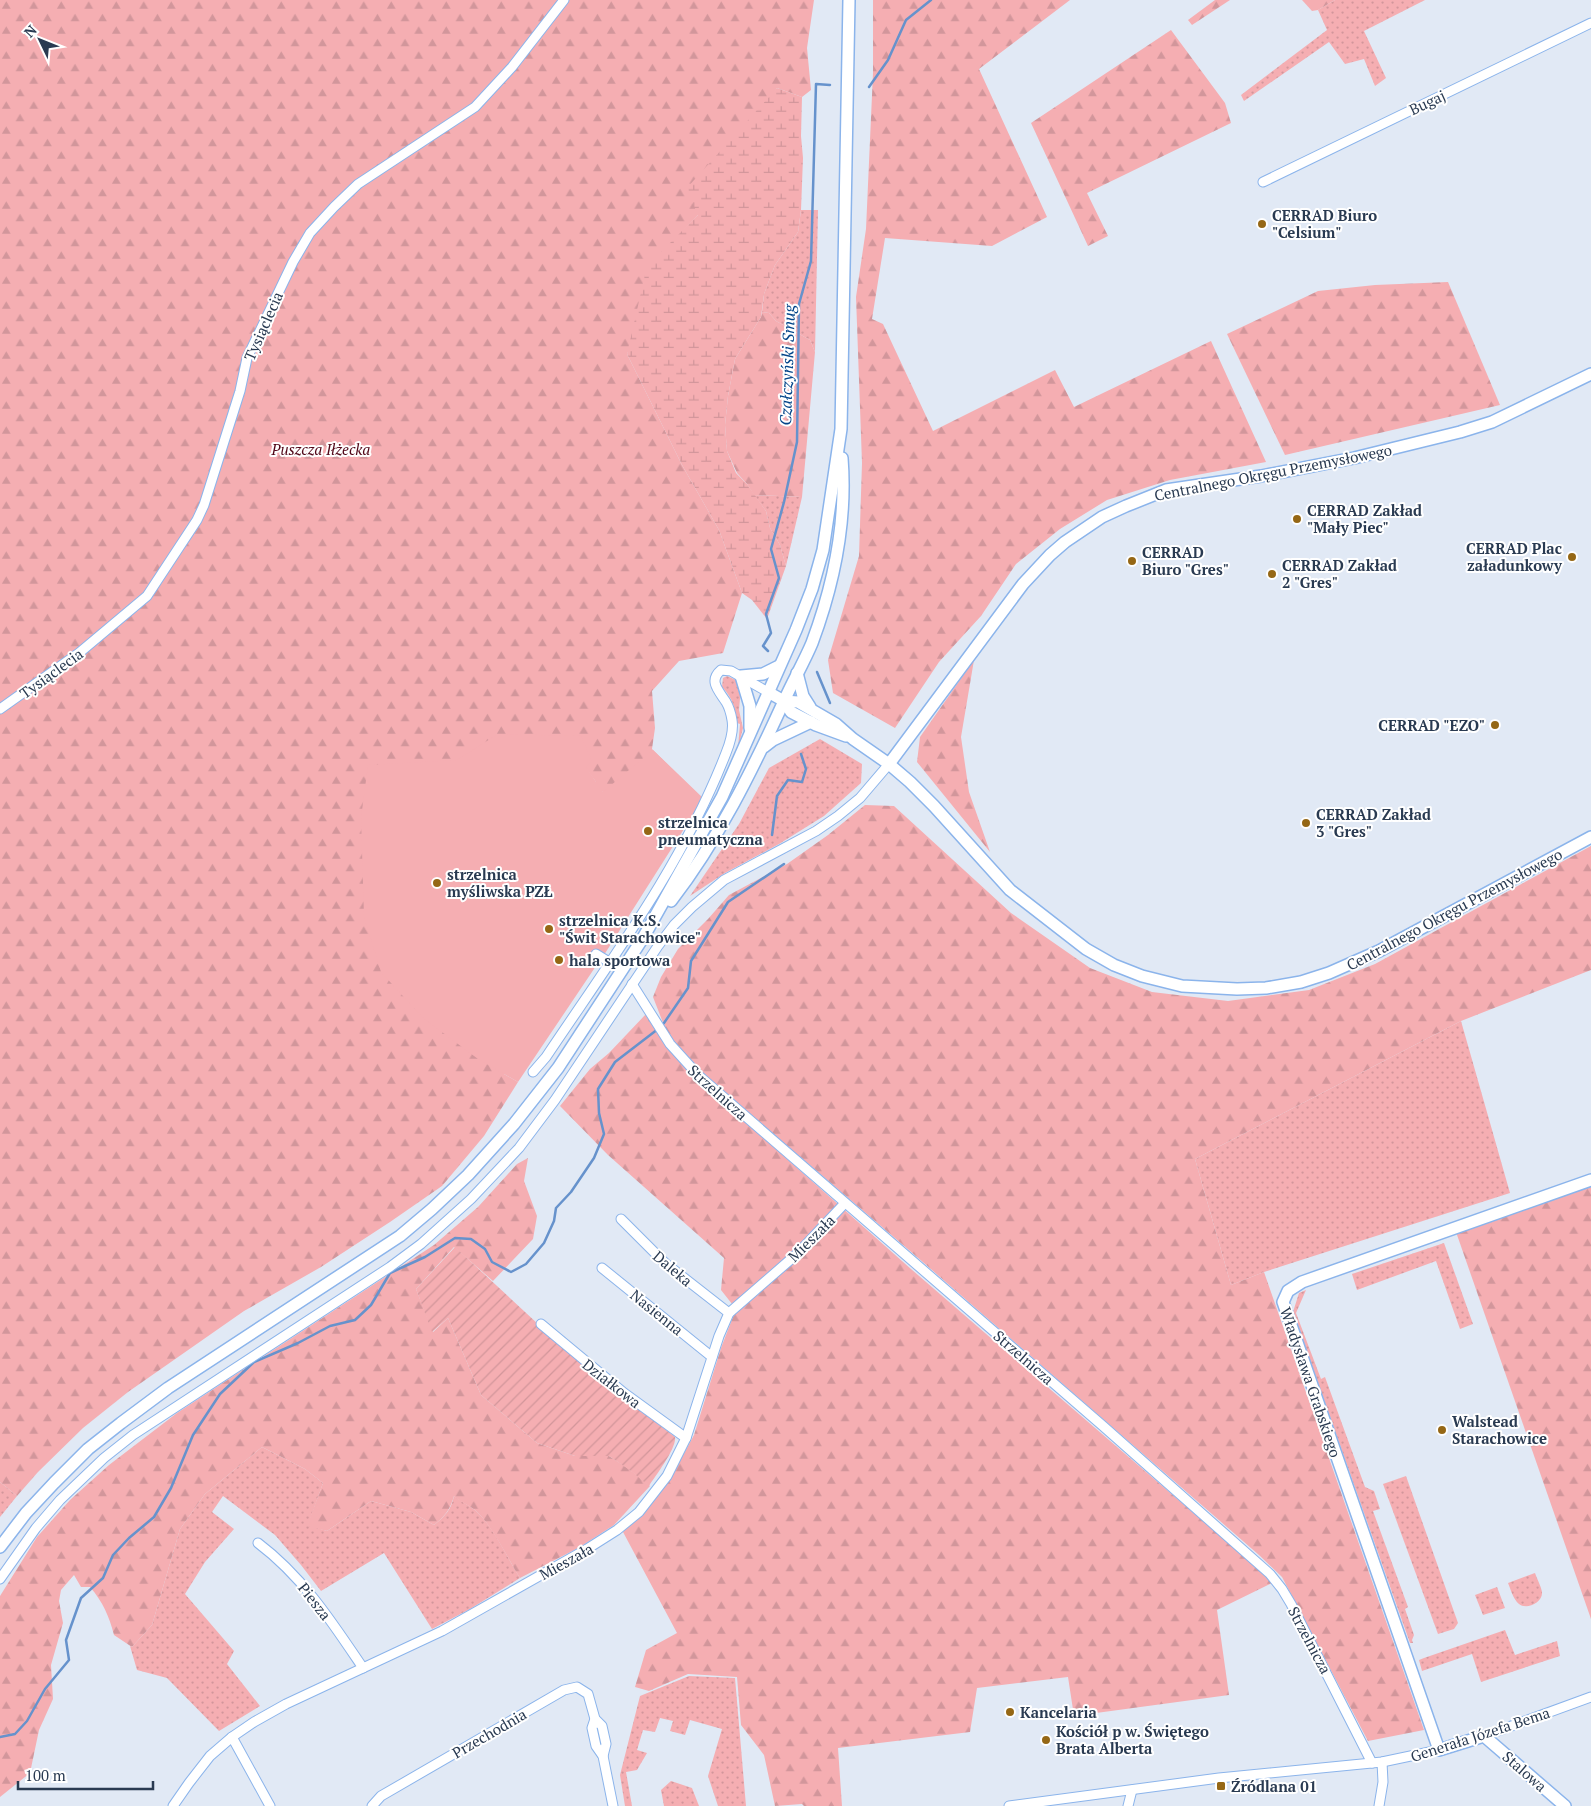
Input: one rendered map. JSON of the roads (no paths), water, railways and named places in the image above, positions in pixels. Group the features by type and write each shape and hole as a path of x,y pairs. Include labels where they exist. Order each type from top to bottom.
{"street":[{"name":"Tysiąclecia","path":"0,709 79,654 147,596 192,528 204,505 240,391 247,358 297,254 310,233 358,184 475,107 512,68 564,0"},
{"path":"0,1546 26,1513 54,1483 88,1449 114,1428 168,1388 400,1236 432,1209 468,1174 514,1124 558,1068 643,938 682,886 743,788 811,645 830,586 840,538 842,468 840,437 850,0"},
{"name":"Bugaj","path":"1263,182 1591,23"},
{"name":"Centralnego Okręgu Przemysłowego","path":"1591,374 1492,422 1460,432 1354,458 1261,476 1166,490 1102,517 1065,542 1023,584 889,764 934,806 1001,882 1068,936 1105,960 1142,976 1168,984 1195,988 1266,988 1301,982 1329,973 1379,951 1591,837"},
{"path":"643,938 710,819 750,735 812,589 823,550 840,437"},
{"path":"741,676 763,674 779,666"},
{"path":"0,1579 21,1548 54,1507 77,1483 119,1446 159,1417 390,1267 421,1244 471,1199 520,1148 555,1100 632,984 674,925 724,880 816,831 838,816 860,798 889,764 853,739 836,724 798,702 784,701 741,676 727,670 721,670 716,676 714,683 727,704 732,720 730,739 726,754 707,797 666,875 546,1058 533,1072"},
{"path":"797,674 803,696 810,709"},
{"path":"741,676 750,706 750,735"},
{"path":"784,701 791,712 810,722 853,739"},
{"path":"763,748 774,740 810,722"},
{"path":"596,954 609,962"},
{"name":"Strzelnicza","path":"632,984 670,1044 690,1067 1103,1426 1270,1574 1282,1589 1295,1611 1372,1763"},
{"name":"Władysława Grabskiego","path":"1440,1750 1287,1316 1284,1298 1289,1289 1302,1282 1591,1180"},
{"name":"Mieszała","path":"173,1806 199,1769 232,1737 254,1722 286,1704 442,1630 587,1549 617,1530 638,1512 650,1499 670,1470 686,1438 723,1324 729,1313 798,1253 845,1203"},
{"name":"Daleka","path":"621,1219 665,1263 729,1313"},
{"name":"Nasienna","path":"602,1268 712,1357"},
{"name":"Działkowa","path":"541,1324 624,1393 686,1438"},
{"name":"Piesza","path":"258,1543 277,1557 307,1589 363,1668"},
{"name":"Przechodnia","path":"372,1806 381,1796 564,1690 577,1687 587,1692 595,1719 592,1728 596,1746 603,1756 613,1806"},
{"name":"Generała Józefa Bema","path":"1009,1806 1296,1770 1382,1762 1440,1750 1591,1697"},
{"name":"Stalowa","path":"1484,1736 1565,1806"},
{"path":"232,1737 270,1806"},
{"path":"1379,1806 1383,1782 1382,1762"},
{"path":"1128,1806 1132,1790"}],"waterway":[{"name":"Czałczyński Smug","path":"869,87 888,60 906,20 931,0"},
{"name":"Czałczyński Smug","path":"768,651 763,646 771,633 766,614 779,578 771,549 784,502 797,442 799,304 811,261 816,84 830,85"},
{"name":"Czałczyński Smug","path":"817,672 830,703"},
{"name":"Czałczyński Smug","path":"772,835 777,796 788,780 802,782 806,769 801,754"},
{"name":"Czałczyński Smug","path":"664,1023 688,988 691,961 728,902 784,864"},
{"name":"Czałczyński Smug","path":"0,1737 15,1734 27,1721 45,1689 69,1660 66,1640 81,1598 103,1578 113,1555 129,1538 154,1517 171,1488 193,1435 220,1394 254,1362 298,1343 330,1326 355,1320 371,1305 390,1273 425,1257 455,1238 471,1239 485,1249 492,1262 511,1272 526,1264 544,1243 554,1221 556,1208 571,1192 594,1158 604,1134 599,1113 598,1089 615,1062 658,1029"}],"place":[{"name":"CERRAD Biuro \"Celsium\"","path":"1262,224"},
{"name":"CERRAD Zakład \"Mały Piec\"","path":"1297,519"},
{"name":"CERRAD Plac załadunkowy","path":"1572,557"},
{"name":"CERRAD Biuro \"Gres\"","path":"1132,561"},
{"name":"CERRAD Zakład 2 \"Gres\"","path":"1272,574"},
{"name":"CERRAD \"EZO\"","path":"1495,725"},
{"name":"CERRAD Zakład 3 \"Gres\"","path":"1306,823"},
{"name":"strzelnica pneumatyczna","path":"648,831"},
{"name":"strzelnica myśliwska PZŁ","path":"437,883"},
{"name":"strzelnica K.S. \"Świt Starachowice\"","path":"549,929"},
{"name":"hala sportowa","path":"559,960"},
{"name":"Walstead Starachowice","path":"1442,1430"},
{"name":"Kancelaria","path":"1010,1712"},
{"name":"Kościół p w. Świętego Brata Alberta","path":"1046,1740"},
{"name":"Źródlana 01","path":"1221,1786"}],"park label":[{"name":"Puszcza Iłżecka","path":"321,449"}]}
